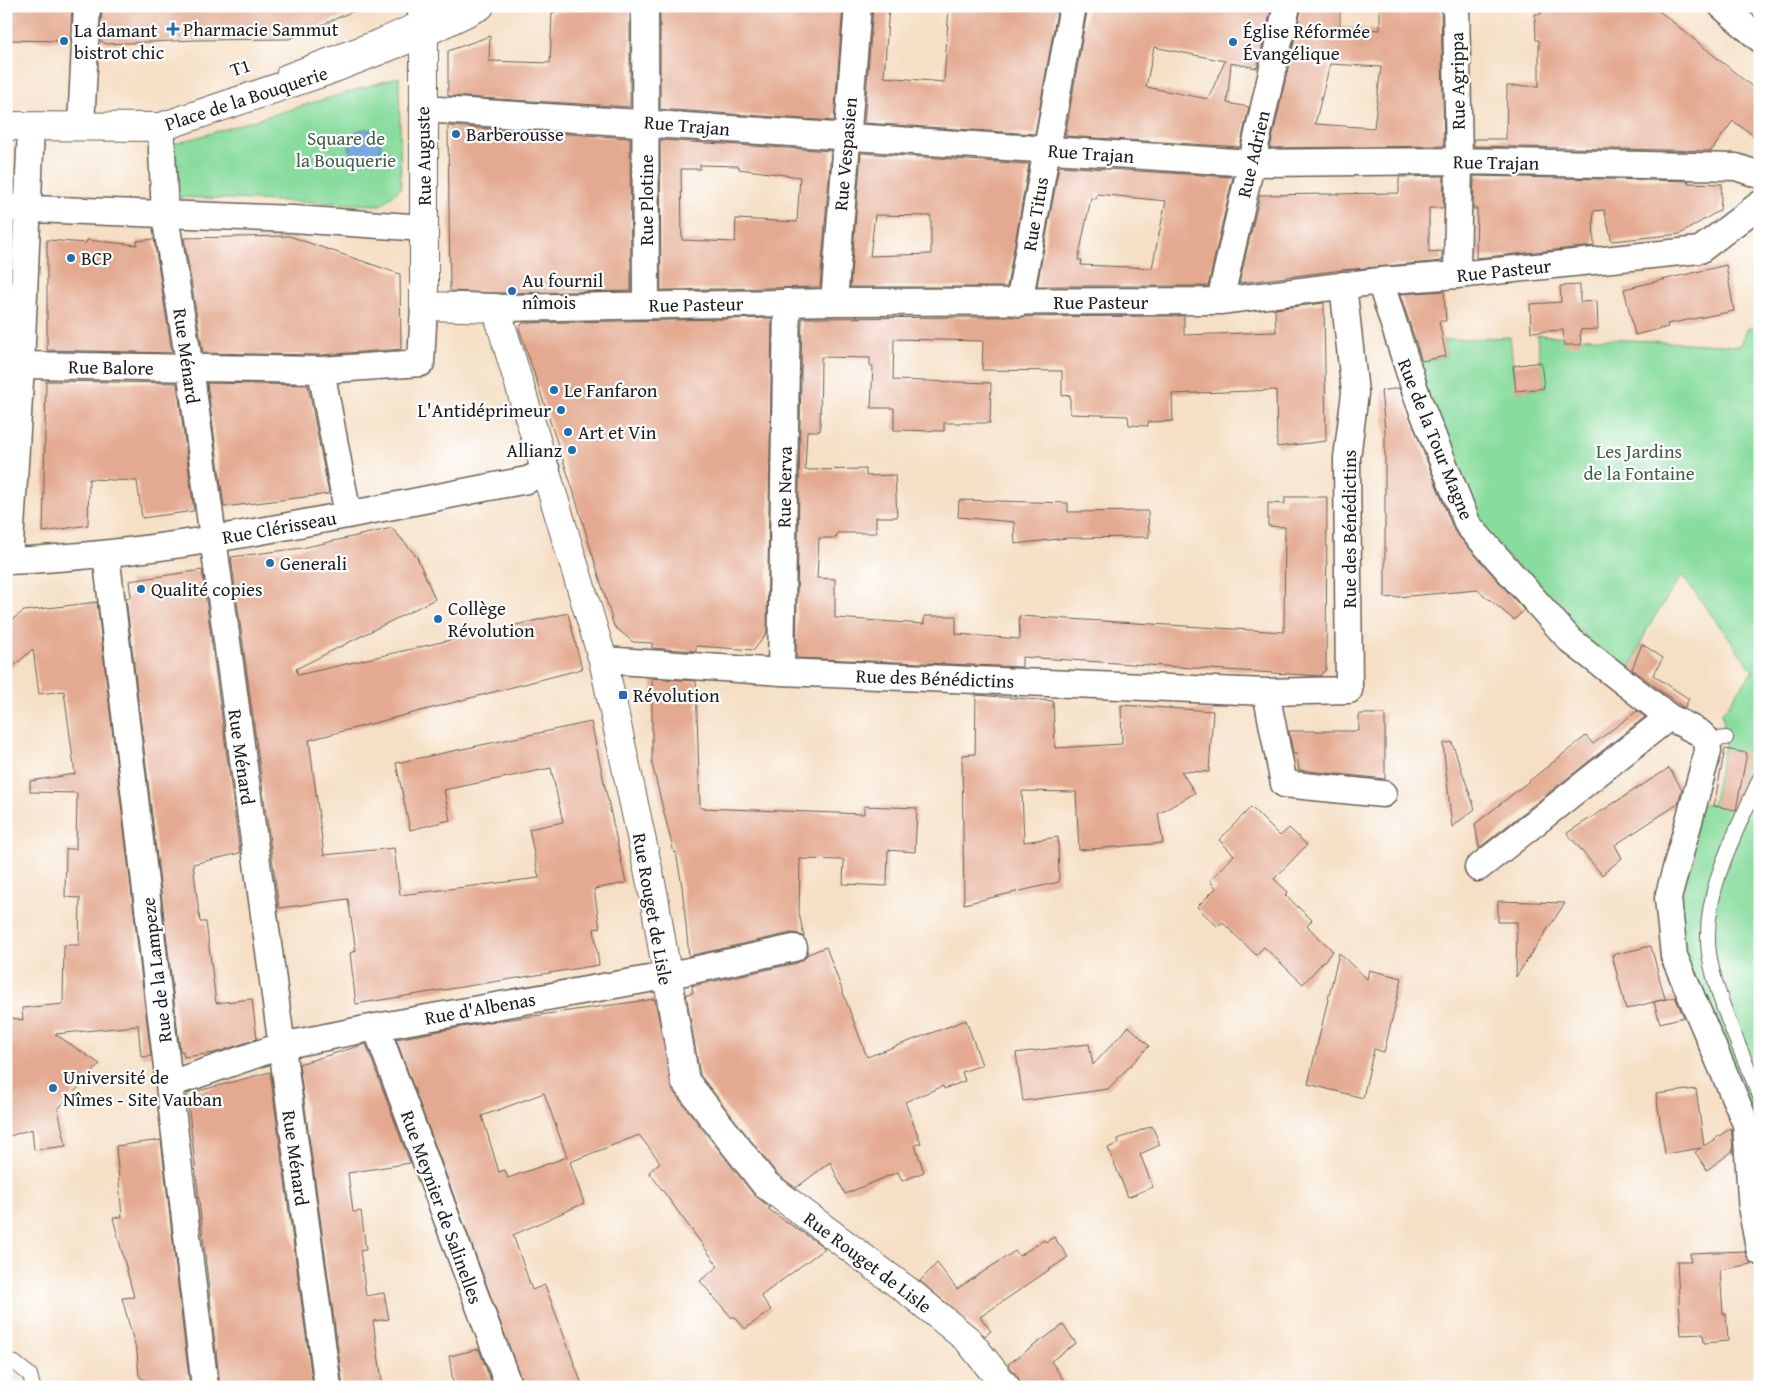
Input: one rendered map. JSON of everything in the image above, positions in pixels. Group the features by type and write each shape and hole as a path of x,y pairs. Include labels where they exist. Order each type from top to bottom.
{"street":[{"path":"81,121 87,6"},
{"name":"Place de la Bouquerie","path":"24,123 81,121 161,127 326,71 422,19 480,6"},
{"name":"Rue Plotine","path":"645,6 646,304"},
{"name":"Rue Vespasien","path":"834,302 858,6"},
{"name":"Rue Titus","path":"1019,303 1073,6"},
{"name":"Rue Adrien","path":"1220,301 1287,6"},
{"name":"Rue Agrippa","path":"1456,6 1459,161 1457,275"},
{"path":"1722,6 1760,38"},
{"name":"Rue Auguste","path":"422,19 424,306"},
{"name":"Rue Trajan","path":"423,109 1251,163 1459,161 1736,167 1760,175"},
{"path":"8,561 22,366 17,208 24,123"},
{"name":"Rue Ménard","path":"161,127 165,216 190,368 328,1387"},
{"name":"Rue Pasteur","path":"424,306 496,308 787,302 1019,303 1220,301 1380,281 1700,250 1760,204"},
{"path":"17,208 165,216 293,219 424,228"},
{"name":"Rue de la Tour Magne","path":"1380,281 1418,399 1468,524 1570,640 1669,717 1716,739 1708,751 1668,898 1674,956 1746,1124 1752,1212 1760,1252"},
{"name":"Rue des Bénédictins","path":"603,660 780,672 1266,692 1349,690 1347,458 1355,393 1344,285"},
{"name":"Rue Nerva","path":"780,672 787,302"},
{"name":"Rue Balore","path":"22,366 320,370 422,363 424,306"},
{"name":"Rue Rouget de Lisle","path":"496,308 603,660 654,897 685,1081 766,1186 913,1295 968,1340 1006,1387"},
{"path":"320,370 348,515"},
{"name":"Rue Clérisseau","path":"8,561 106,554 212,539 348,515 526,480 547,471"},
{"name":"Rue de la Lampeze","path":"106,554 170,1084 204,1387"},
{"path":"1266,692 1284,784 1382,794"},
{"path":"1478,868 1669,717"},
{"name":"Rue d'Albenas","path":"170,1084 281,1046 376,1026 666,976 794,948"},
{"name":"Rue Meynier de Salinelles","path":"376,1026 509,1387"}],"lane":[{"name":"T1","path":"81,121 162,113 282,72 422,19 448,6"},
{"path":"6,117 24,123"},
{"path":"1760,778 1719,874 1709,913 1708,942 1714,976 1760,1096"},
{"path":"6,1362 15,1363 30,1375 33,1387"}],"green space":[{"name":"Square de la Bouquerie","path":"399,77 401,188 381,205 178,197 171,145"},
{"name":"Les Jardins de la Fontaine","path":"1760,326 1760,1182 1683,954 1678,916 1700,804 1712,805 1726,738 1722,713 1753,671 1682,575 1648,627 1626,679 1484,532 1407,352 1424,350 1429,360 1446,356 1443,340 1510,337 1516,391 1544,388 1537,335 1740,346 1748,328"}],"water":[{"path":"365,129 377,133 381,145 377,157 365,161 353,157 349,145 353,133"}],"building":[{"path":"6,6 72,6 70,41 6,40"},
{"path":"102,6 365,6 289,39 196,40 106,44 100,40"},
{"path":"570,6 630,6 630,107 448,96 448,51 490,36 489,61 550,63 552,13"},
{"path":"660,6 843,6 834,121 660,109"},
{"path":"873,6 889,6 884,77 944,82 949,6 1058,6 1035,134 864,123"},
{"path":"1088,6 1272,6 1257,68 1231,63 1227,103 1249,107 1240,147 1065,136","holes":["1154,47 1225,61 1208,99 1146,87"]},
{"path":"1302,6 1340,6 1340,27 1380,30 1380,6 1441,6 1444,146 1270,148","holes":["1330,64 1381,67 1374,128 1315,124"]},
{"path":"1541,6 1653,6 1760,93 1760,140 1733,121 1711,151 1474,146 1474,139 1506,139 1507,86 1539,86 1539,40 1536,40 1535,14 1541,14"},
{"path":"448,126 630,138 631,291 498,293 450,291"},
{"path":"660,140 831,151 820,287 661,290","holes":["700,165 739,166 739,169 800,177 797,222 736,219 735,242 682,240 681,169 700,169"]},
{"path":"861,153 1029,164 1007,287 850,287","holes":["875,215 931,216 931,254 870,256"]},
{"path":"1059,166 1233,177 1208,286 1037,286","holes":["1097,194 1166,201 1152,268 1081,265 1082,260 1078,260 1091,198 1096,199"]},
{"path":"1444,176 1443,208 1429,208 1429,252 1442,251 1442,261 1342,270 1239,283 1260,195 1399,193 1399,177"},
{"path":"1474,176 1689,181 1687,183 1722,184 1720,210 1680,234 1612,241 1604,210 1593,211 1594,246 1476,258 1477,209 1473,209"},
{"path":"289,236 400,274 401,349 321,355 203,353 184,238"},
{"path":"154,239 172,353 47,350 47,240 86,243 87,240 137,245 137,241"},
{"path":"1726,265 1734,311 1667,324 1668,327 1635,335 1624,289"},
{"path":"1580,285 1580,302 1597,301 1598,329 1580,330 1581,345 1564,345 1563,330 1531,332 1530,304 1561,302 1560,286"},
{"path":"1444,291 1446,321 1439,321 1446,356 1422,361 1400,294"},
{"path":"1324,303 1326,441 1277,447 1276,390 1172,394 1173,421 1148,422 1148,426 1129,425 1128,416 1070,414 1070,395 1062,396 1062,371 982,370 983,341 894,339 893,380 991,383 990,423 944,423 944,431 894,430 894,408 871,408 873,366 870,366 870,358 821,357 820,431 807,431 805,470 866,469 866,476 895,475 897,517 876,517 876,533 837,533 836,538 819,538 817,578 835,579 835,618 924,624 924,616 956,616 956,634 1020,639 1019,616 1284,632 1285,527 1268,526 1268,503 1285,504 1285,497 1327,497 1326,669 1320,676 1022,657 1022,667 796,658 802,318 1184,316 1184,335 1276,332 1275,309"},
{"path":"772,318 767,633 754,650 696,646 696,651 652,648 652,643 633,642 614,626 573,490 519,328 523,323"},
{"path":"1541,362 1544,388 1516,391 1513,366"},
{"path":"46,381 177,383 194,511 142,518 137,481 89,479 88,525 43,532"},
{"path":"207,383 308,385 329,494 224,507"},
{"path":"1399,388 1454,531 1524,610 1514,620 1478,590 1385,598 1385,430 1381,391"},
{"path":"959,500 1068,503 1068,512 1148,511 1149,537 1067,538 1015,544 1014,522 958,517"},
{"path":"392,528 417,557 435,599 296,669 298,675 568,613 582,669 309,740 324,855 394,848 400,895 539,878 529,829 563,822 551,768 444,790 450,820 410,830 396,763 591,722 626,883 594,889 600,928 594,929 599,965 356,1004 350,953 356,951 348,899 279,908 231,557 302,548"},
{"path":"202,570 240,853 193,864 200,922 206,922 216,1003 252,999 257,1039 214,1053 184,1057 183,1051 180,1051 126,598 131,597 129,581"},
{"path":"97,602 151,1056 141,1057 138,1024 136,1026 55,1034 100,1064 58,1109 66,1146 34,1150 32,1129 6,1137 6,1017 23,1020 22,1008 63,1004 64,945 79,945 80,898 65,897 66,849 76,849 77,793 30,792 30,781 75,774 64,691 39,694 33,649 6,673 6,624 24,611"},
{"path":"1642,644 1663,658 1653,675 1689,699 1684,708 1632,669"},
{"path":"652,678 696,681 700,808 864,814 864,806 917,808 915,852 888,850 887,886 843,884 844,860 800,859 799,913 804,937 791,933 689,956 682,886 676,852 674,853 652,764"},
{"path":"976,695 1053,701 1055,748 1122,744 1121,705 1213,711 1209,772 1181,771 1195,793 1158,814 1163,843 1079,850 1076,792 1022,791 1024,842 1058,837 1059,882 964,904 962,755 975,754"},
{"path":"1637,711 1645,717 1479,848 1475,824 1586,736 1593,744"},
{"path":"1359,714 1385,714 1385,779 1299,770 1297,754 1293,754 1289,731 1359,731"},
{"path":"1452,742 1475,809 1452,827 1443,744"},
{"path":"1725,749 1747,753 1736,810 1714,806"},
{"path":"1669,768 1682,789 1678,804 1615,845 1622,858 1602,875 1567,833"},
{"path":"1251,807 1280,836 1289,828 1307,845 1274,879 1288,892 1285,895 1312,920 1307,926 1333,951 1303,984 1264,947 1256,955 1222,922 1218,927 1197,907 1216,888 1210,881 1234,855 1219,840"},
{"path":"1498,901 1565,903 1516,977 1517,922 1498,922"},
{"path":"1651,946 1665,999 1626,1009 1612,955"},
{"path":"826,947 867,1057 966,1020 982,1065 962,1072 965,1081 944,1089 943,1086 905,1102 921,1143 915,1145 924,1172 902,1181 898,1172 845,1194 830,1162 796,1188 777,1174 700,1075 686,994 693,993 692,986 797,963 808,954"},
{"path":"1339,953 1367,979 1369,970 1402,978 1384,1052 1374,1049 1363,1098 1308,1084"},
{"path":"1675,997 1684,1017 1660,1023 1654,1002"},
{"path":"655,999 673,1091 754,1195 770,1207 768,1209 825,1248 761,1296 771,1310 745,1329 734,1316 732,1318 700,1281 718,1266 649,1172 660,1162 639,1135 570,1162 584,1203 513,1235 532,1290 545,1285 583,1387 524,1387 396,1039 489,1022","holes":["544,1093 567,1157 508,1178 505,1170 499,1172 482,1116"]},
{"path":"1129,1026 1149,1046 1108,1089 1023,1101 1016,1053 1089,1044 1093,1065"},
{"path":"366,1044 410,1163 348,1173 353,1212 361,1211 366,1250 360,1251 366,1296 384,1293 389,1319 373,1321 383,1387 343,1387 299,1064"},
{"path":"270,1072 313,1387 220,1387 187,1094"},
{"path":"1696,1089 1704,1146 1731,1128 1733,1151 1707,1170 1695,1152 1701,1148 1665,1154 1656,1094"},
{"path":"1152,1126 1160,1145 1140,1154 1153,1187 1128,1197 1108,1148 1119,1143 1118,1139"},
{"path":"161,1140 190,1387 154,1387 139,1376 137,1353 122,1298 134,1297 113,1218 122,1217 116,1146"},
{"path":"1054,1237 1068,1257 980,1317 991,1331 985,1336 920,1281 937,1263 957,1289 1015,1251 1019,1256 1044,1240 1046,1242"},
{"path":"1744,1251 1751,1264 1720,1270 1723,1314 1726,1314 1728,1341 1704,1343 1703,1334 1681,1335 1677,1261 1691,1261 1690,1253"},
{"path":"1063,1325 1076,1343 1051,1361 1068,1387 1022,1387 1018,1377 1008,1364"},
{"path":"479,1349 493,1387 454,1387 449,1356"}],"place":[{"name":"Pharmacie Sammut","path":"173,29"},
{"name":"La damant bistrot chic","path":"64,41"},
{"name":"Église Réformée Évangélique","path":"1233,42"},
{"name":"Barberousse","path":"456,134"},
{"name":"BCP","path":"71,258"},
{"name":"Au fournil nîmois","path":"512,291"},
{"name":"Le Fanfaron","path":"554,390"},
{"name":"L'Antidéprimeur","path":"561,410"},
{"name":"Art et Vin","path":"568,432"},
{"name":"Allianz","path":"572,450"},
{"name":"Generali","path":"270,563"},
{"name":"Qualité copies","path":"141,589"},
{"name":"Collège Révolution","path":"438,619"},
{"name":"Révolution","path":"623,695"},
{"name":"Université de Nîmes - Site Vauban","path":"53,1088"}]}
